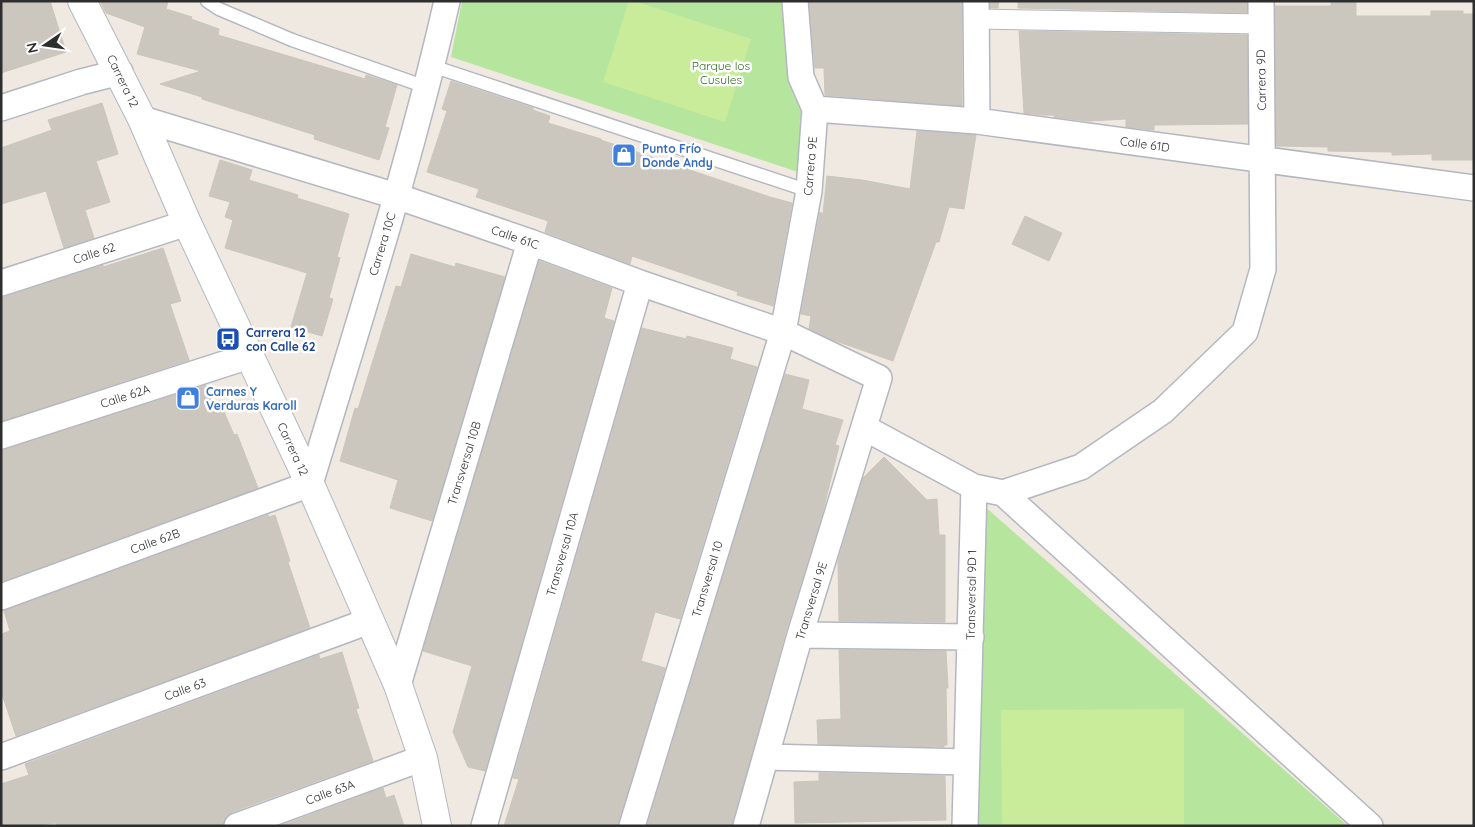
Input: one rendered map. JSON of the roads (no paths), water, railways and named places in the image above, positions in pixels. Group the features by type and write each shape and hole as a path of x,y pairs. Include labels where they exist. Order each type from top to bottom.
{"main road":[{"name":"Carrera 12","path":"82,1 120,72 142,119 187,224 310,484 398,685 423,758 437,826"}],"street":[{"name":"Carrera 10C","path":"310,484 396,196 429,77 447,1"},
{"name":"Carrera 9E","path":"783,332 809,191 815,108 802,77 795,1"},
{"path":"977,121 976,10 1260,13"},
{"name":"Carrera 9D","path":"1003,493 1081,467 1163,411 1245,332 1263,269 1260,13"},
{"path":"1,108 81,82 120,72"},
{"name":"Calle 61D","path":"815,108 977,121 1474,188"},
{"name":"Calle 61C","path":"142,119 396,196 530,242 640,283 783,332 879,378"},
{"name":"Calle 62","path":"1,283 187,224"},
{"name":"Transversal 10B","path":"398,685 530,242"},
{"name":"Transversal 10A","path":"484,826 640,283"},
{"name":"Transversal 10","path":"632,826 783,332"},
{"name":"Calle 62A","path":"1,436 249,356"},
{"name":"Transversal 9E","path":"746,826 800,635 879,378"},
{"path":"865,428 974,487 1003,493 1370,826"},
{"name":"Calle 62B","path":"1,597 310,484"},
{"name":"Transversal 9D 1","path":"965,826 974,487"},
{"name":"Calle 63","path":"1,757 369,621"},
{"path":"800,635 970,637"},
{"path":"766,757 966,762"},
{"name":"Calle 63A","path":"238,826 423,758"}],"lane":[{"path":"207,1 219,9 292,40 429,77 809,191"}],"place":[{"name":"Punto Frío Donde Andy","path":"624,155"},
{"name":"Carrera 12 con Calle 62","path":"228,339"},
{"name":"Carnes Y Verduras Karoll","path":"188,398"}],"park label":[{"name":"Parque los Cusules","path":"721,72"}]}
